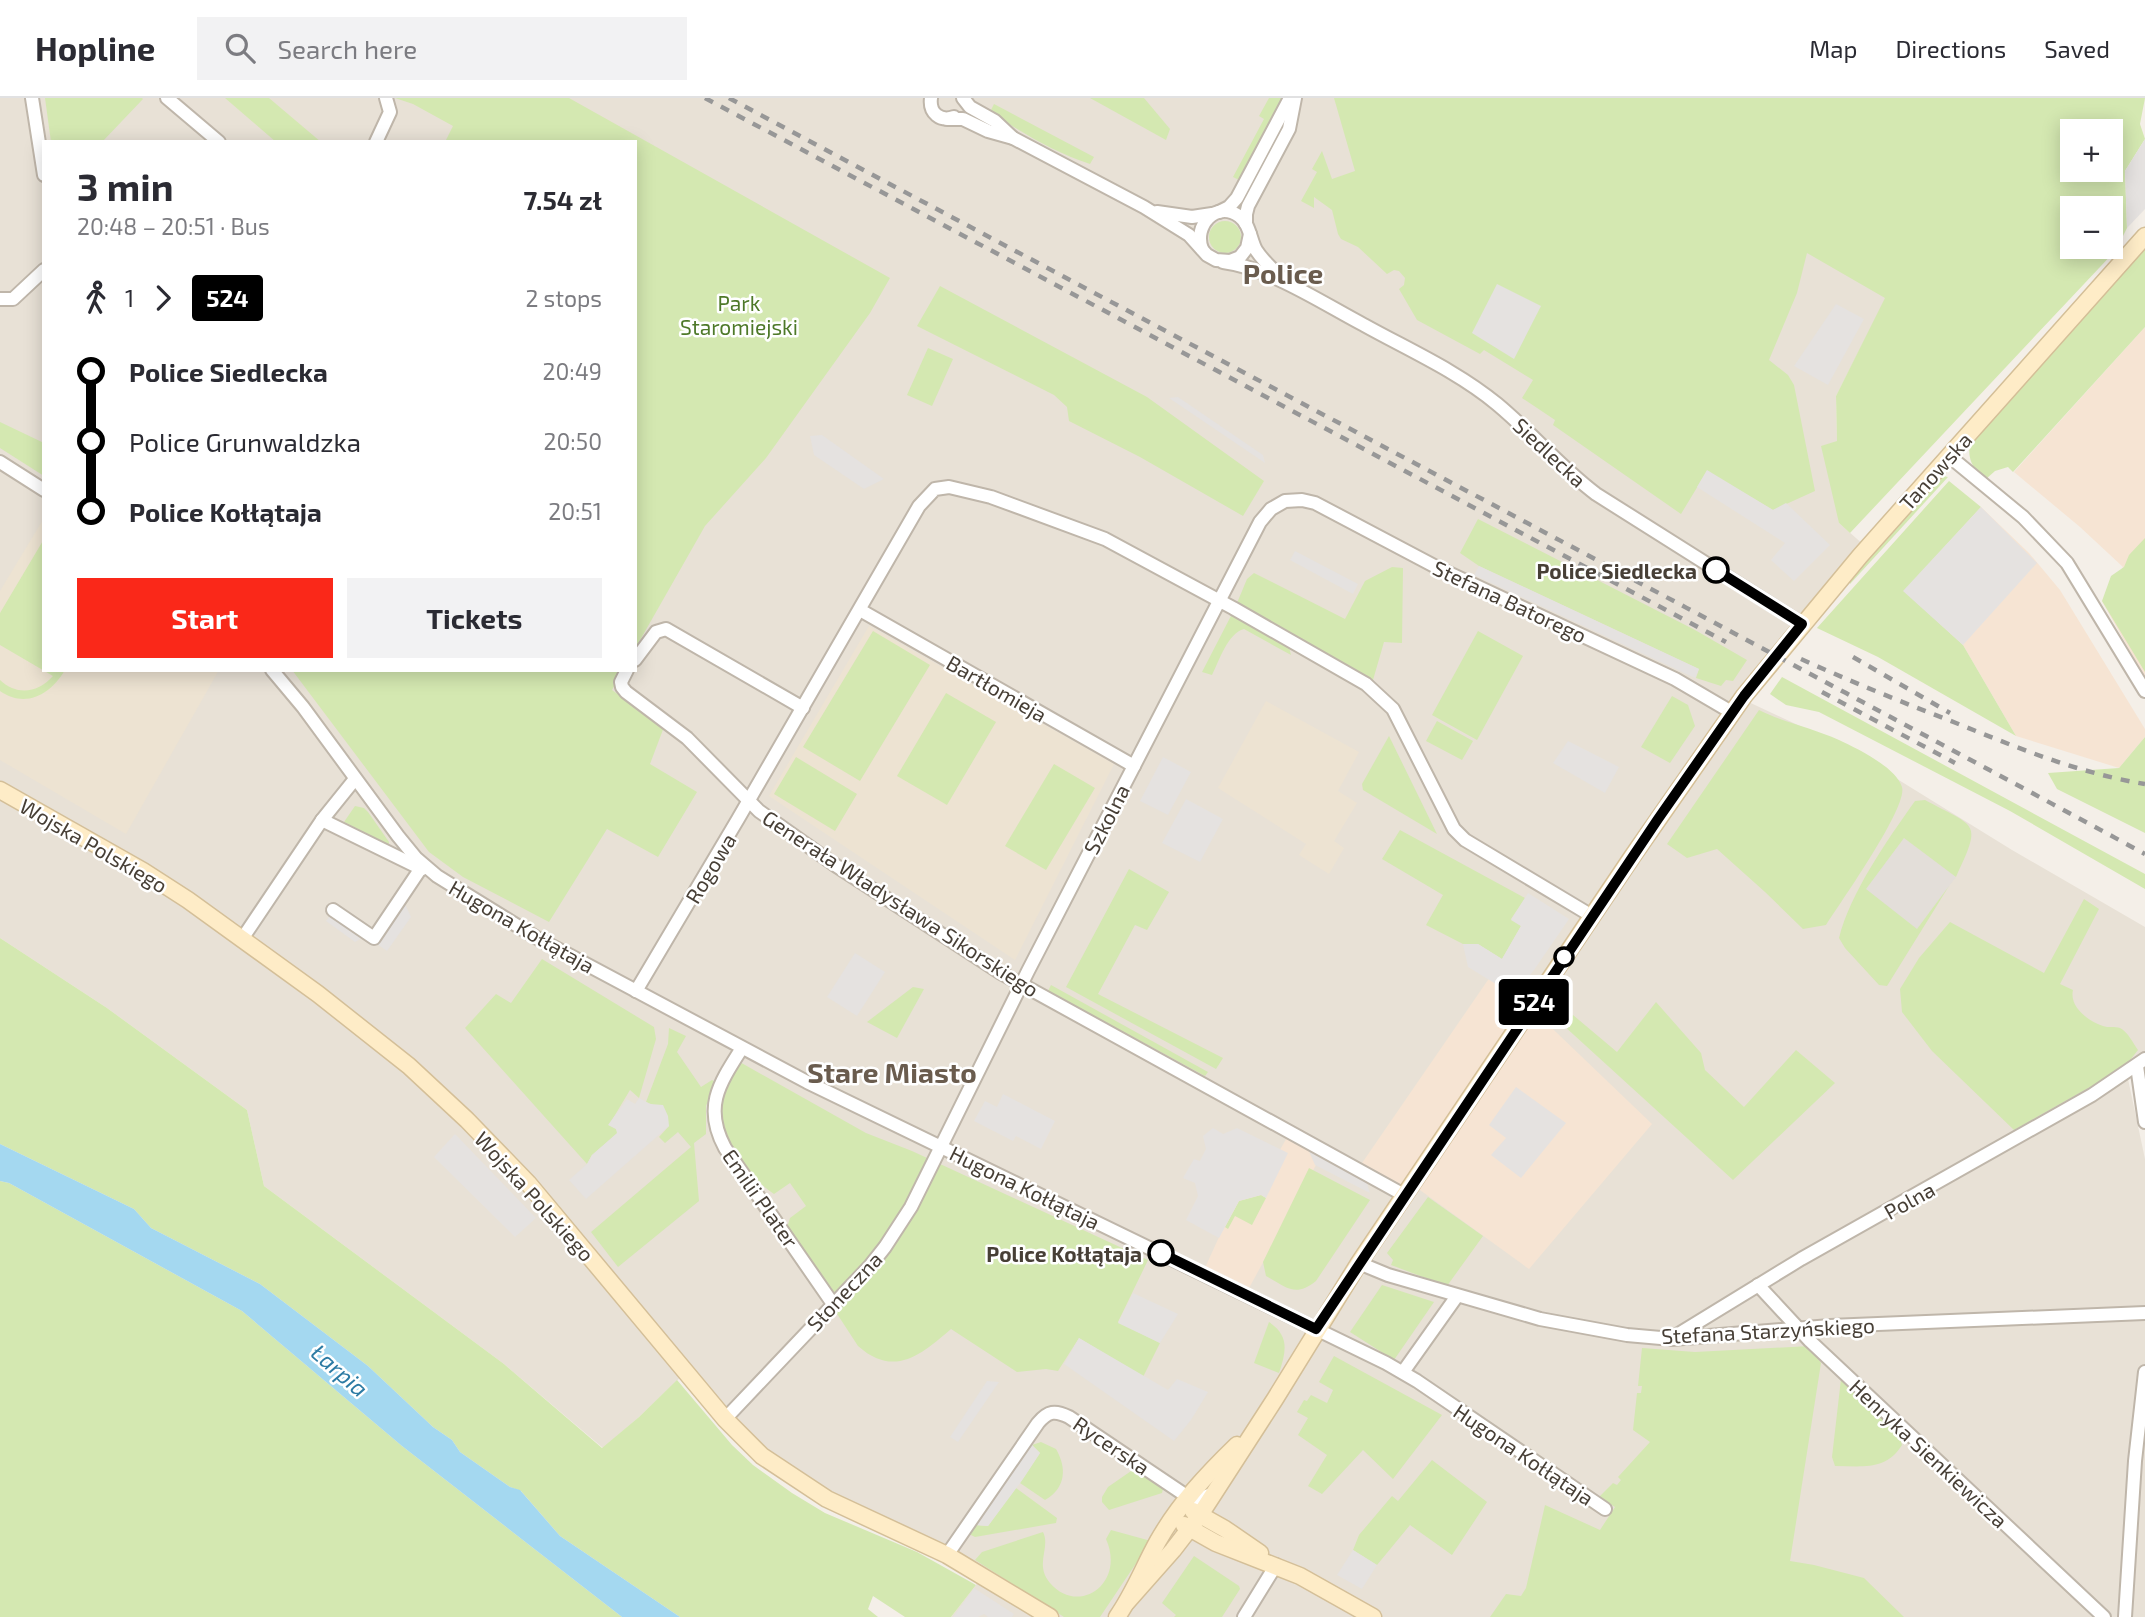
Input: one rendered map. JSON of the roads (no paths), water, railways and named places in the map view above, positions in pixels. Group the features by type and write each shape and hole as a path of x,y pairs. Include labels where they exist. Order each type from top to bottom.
{"main road":[{"name":"Tanowska","path":"1256,1426 1359,1262 1732,713 1802,624 2145,236"},
{"name":"Wojska Polskiego","path":"0,790 159,881 318,994 392,1052 479,1132 545,1202 725,1419 762,1456 815,1492 947,1555 1050,1617"},
{"path":"1127,1602 1190,1530 1256,1426"},
{"path":"1117,1617 1159,1540 1188,1497 1256,1426"},
{"path":"1178,1512 1188,1510 1200,1515 1233,1534 1276,1565 1373,1617"},
{"path":"1178,1512 1180,1521 1190,1530 1276,1565"}],"street":[{"path":"32,98 42,162"},
{"path":"167,98 217,140"},
{"path":"377,140 390,112 386,98"},
{"path":"947,119 960,113 962,98"},
{"path":"962,98 969,106 995,121 1013,138"},
{"path":"928,102 936,115 947,119 963,119 991,132 1013,138 1144,207 1189,235 1212,259 1223,262 1234,260 1248,245 1247,208 1290,127 1293,98"},
{"path":"1202,249 1199,239 1206,219 1236,200 1293,98"},
{"path":"1144,207 1187,217 1217,212 1236,214 1248,229"},
{"name":"Siedlecka","path":"1248,229 1261,257 1294,288"},
{"name":"Siedlecka","path":"1223,262 1245,266 1294,288 1463,380 1508,414 1566,471 1596,494 1802,624"},
{"path":"1,300 13,299 42,272"},
{"path":"1949,456 2023,517 2067,563 2145,691"},
{"path":"0,462 42,489"},
{"name":"Rogowa","path":"636,991 919,506 935,489 949,487 965,490 1075,527 1105,539 1219,600"},
{"name":"Stefana Batorego","path":"1285,501 1302,500 1318,504 1440,569 1675,679 1732,713"},
{"name":"Szkolna","path":"940,1146 1219,600 1264,517 1271,509 1285,501"},
{"path":"1219,600 1377,692 1392,709 1454,829 1465,840 1592,916"},
{"name":"Bartłomieja","path":"860,610 1133,766"},
{"path":"637,658 660,629 666,629 803,708"},
{"name":"Hugona Kołłątaja","path":"274,672 416,858 437,876"},
{"name":"Generała Władysława Sikorskiego","path":"626,672 621,687 687,738 758,811 835,865 1001,974 1404,1195"},
{"path":"242,939 322,820 355,779"},
{"name":"Hugona Kołłątaja","path":"322,820 437,876 537,938 742,1048 1403,1372 1605,1509"},
{"path":"333,910 374,938 421,869"},
{"name":"Emilii Plater","path":"742,1048 727,1071 715,1101 716,1130 833,1304"},
{"path":"2141,1063 2145,1122"},
{"name":"Polna","path":"1672,1339 1758,1285 2092,1095 2141,1063"},
{"name":"Słoneczna","path":"725,1419 870,1266 911,1207 940,1146"},
{"name":"Stefana Starzyńskiego","path":"1359,1262 1388,1275 1457,1296 1581,1328 1672,1339 1797,1328 2145,1313"},
{"name":"Henryka Sienkiewicza","path":"1758,1285 1797,1328 2104,1617"},
{"path":"1403,1372 1457,1296"},
{"path":"2125,1617 2135,1461 2145,1372"},
{"name":"Rycerska","path":"947,1555 1038,1423 1052,1412 1058,1411 1069,1417 1188,1497"},
{"path":"1188,1497 1199,1499 1216,1492"},
{"path":"1244,1617 1276,1565"}],"water":[{"name":"Łarpia","path":"0,1144 134,1209 151,1228 260,1284 368,1366 433,1427 452,1440 460,1452 510,1487 520,1490 560,1536 680,1617 622,1617 402,1446 242,1311 9,1183 0,1181"}],"railway":[{"path":"705,98 1726,642"},
{"path":"729,98 2145,854"},
{"path":"1853,657 1950,713"},
{"path":"1801,659 2025,750 2096,773 2145,784"},
{"path":"1822,692 1955,763"}],"place":[{"name":"Police Siedlecka","path":"1716,570"},
{"name":"Police Kołłątaja","path":"1161,1253"}],"district":[{"name":"Police","path":"1283,273"},
{"name":"Stare Miasto","path":"892,1072"}],"park label":[{"name":"Park Staromiejski","path":"739,314"}]}
